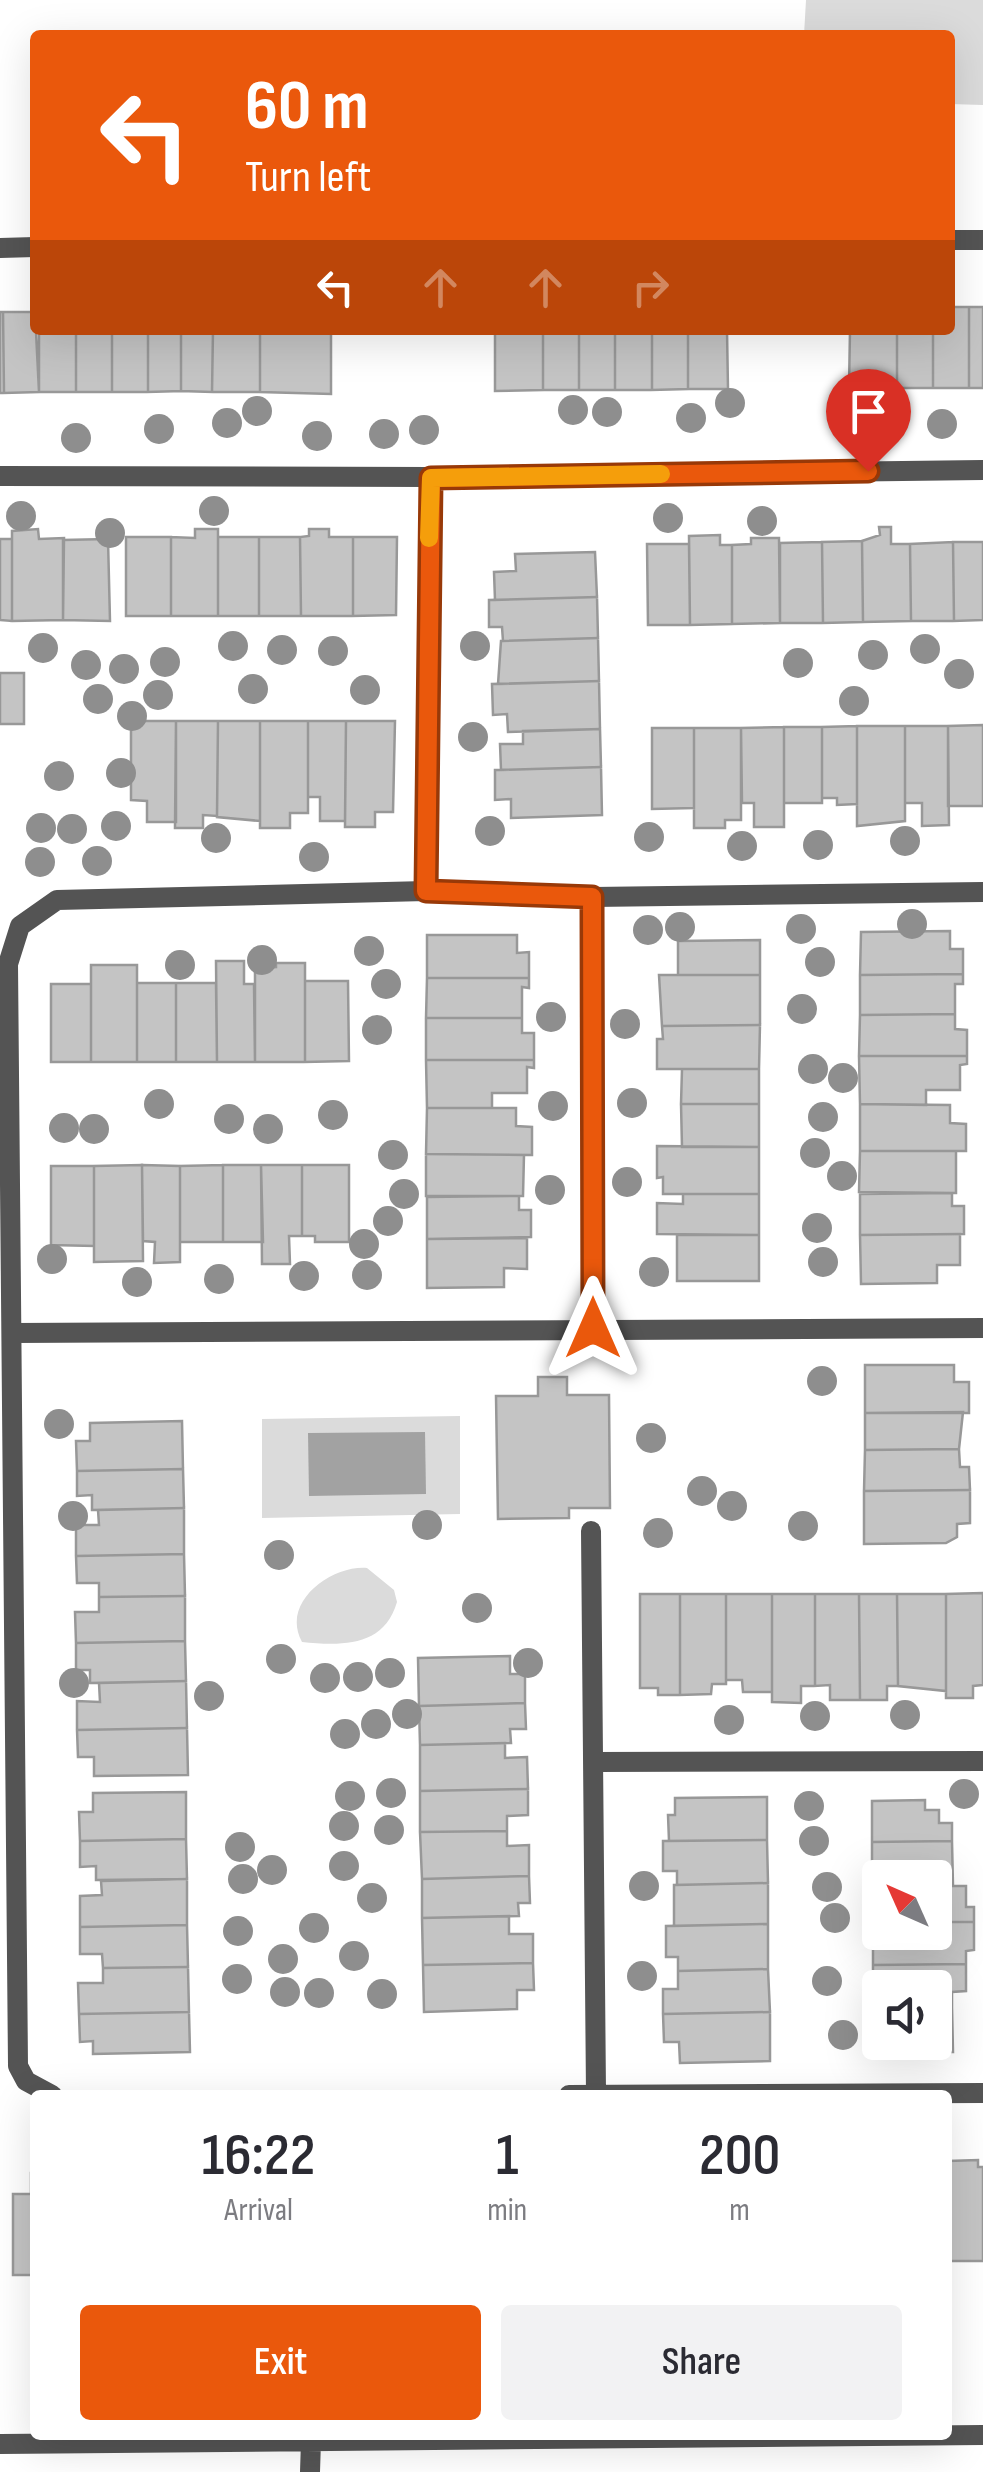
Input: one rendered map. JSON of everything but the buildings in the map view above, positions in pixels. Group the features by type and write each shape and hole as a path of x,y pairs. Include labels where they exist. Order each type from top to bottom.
{"street":[{"path":"955,240 983,240"},
{"path":"0,248 30,247"},
{"path":"0,476 431,478 983,470"},
{"path":"426,891 431,478"},
{"path":"43,2090 26,2081 18,2066 6,1540 14,1333 8,964 20,926 58,900 426,891 592,897 983,892"},
{"path":"592,897 593,1328"},
{"path":"14,1333 983,1328"},
{"path":"591,1531 596,2090"},
{"path":"595,1762 983,1761"},
{"path":"952,2094 983,2094"},
{"path":"952,2435 983,2435"},
{"path":"0,2444 207,2440"},
{"path":"310,2472 311,2440"}],"shaded area":[{"path":"806,0 983,0 983,105 955,104 955,30 804,30"},
{"path":"460,1416 460,1514 262,1518 262,1419"},
{"path":"425,1432 426,1494 309,1496 308,1433"},
{"path":"367,1568 394,1590 397,1602 382,1628 346,1643 302,1642 298,1613 313,1589 339,1573"}],"slow traffic":[{"path":"429,538 431,478 661,474"}],"route":[{"path":"593,1328 592,897 426,891 431,478 868,471"}]}
